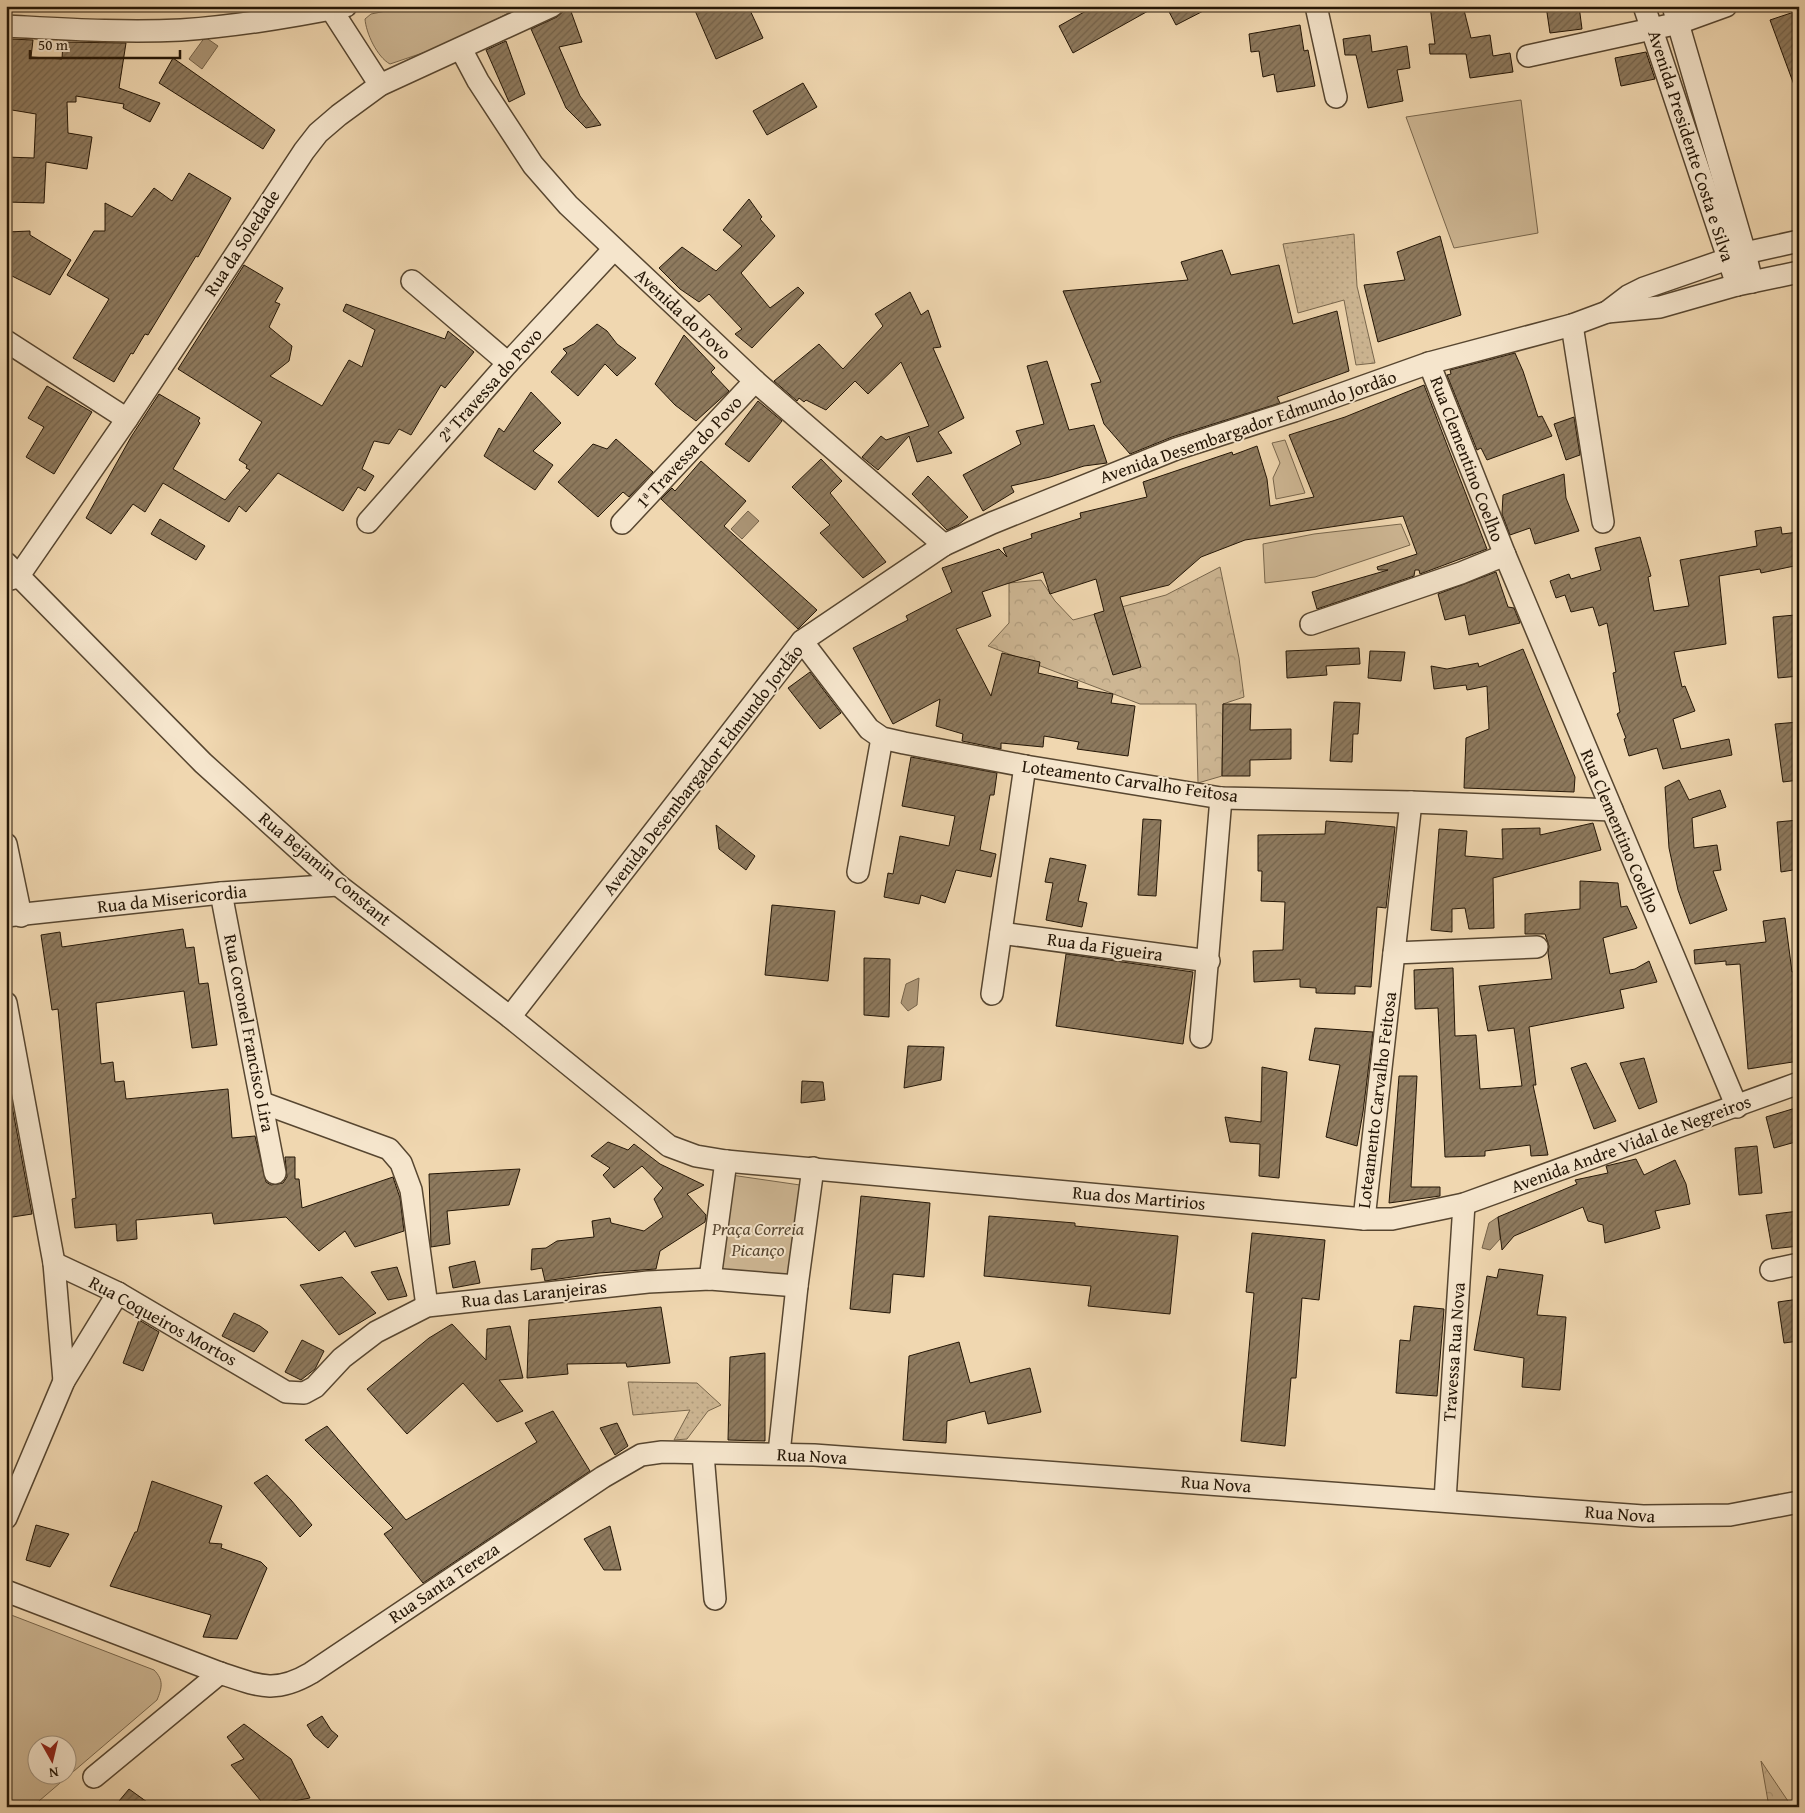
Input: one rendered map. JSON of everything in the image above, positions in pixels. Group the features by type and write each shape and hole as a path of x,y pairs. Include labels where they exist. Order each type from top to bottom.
{"street":[{"path":"1316,6 1336,97"},
{"name":"Avenida Presidente Costa e Silva","path":"1644,6 1737,255"},
{"path":"1528,56 1652,29 1676,14 1726,6"},
{"name":"Rua da Soledade","path":"10,573 127,419 304,151 318,133 380,85 550,7"},
{"path":"6,26 113,30 180,30 249,22 339,8 380,85"},
{"name":"Avenida Presidente Costa e Silva","path":"1676,14 1744,284"},
{"name":"Avenida do Povo","path":"461,49 478,81 532,165 568,205 755,381 944,546"},
{"name":"Avenida Desembargador Edmundo Jordão","path":"510,1017 802,640 944,546 992,523 1176,449 1294,411 1429,363 1572,325 1607,312 1628,296 1644,288 1737,255 1799,241"},
{"name":"2ª Travessa do Povo","path":"368,522 508,363 614,248"},
{"path":"1607,312 1660,308 1744,284 1799,272"},
{"path":"412,280 508,363"},
{"path":"1572,325 1603,522"},
{"path":"6,341 127,419"},
{"name":"Rua Clementino Coelho","path":"1429,363 1505,555 1737,1107"},
{"name":"1ª Travessa do Povo","path":"622,523 755,381"},
{"name":"Rua Clementino Coelho","path":"1311,624 1461,573 1505,555"},
{"name":"Rua Bejamin Constant","path":"10,573 203,763 338,885 510,1017 669,1146 696,1156 726,1161"},
{"path":"802,640 869,729 882,738 858,872"},
{"name":"Loteamento Carvalho Feitosa","path":"882,738 1025,766 1221,798 1411,802 1612,810"},
{"path":"992,994 1025,766"},
{"path":"1201,1037 1221,798"},
{"name":"Loteamento Carvalho Feitosa","path":"1364,1219 1411,802"},
{"path":"6,844 14,916"},
{"name":"Rua da Misericordia","path":"14,916 221,893 338,885"},
{"name":"Rua Coronel Francisco Lira","path":"221,893 275,1173"},
{"name":"Rua da Figueira","path":"1001,933 1208,962"},
{"path":"1394,953 1537,947"},
{"path":"6,1003 54,1262 64,1381"},
{"name":"Avenida Andre Vidal de Negreiros","path":"1464,1204 1737,1107 1799,1083"},
{"path":"263,1103 389,1148 401,1163 411,1190 427,1306"},
{"path":"710,1279 726,1161"},
{"name":"Rua dos Martirios","path":"726,1161 1364,1219 1392,1219 1464,1204"},
{"path":"779,1453 797,1286 813,1168"},
{"name":"Travessa Rua Nova","path":"1445,1500 1464,1204"},
{"name":"Rua Coqueiros Mortos","path":"54,1262 118,1293 271,1383"},
{"path":"1771,1270 1799,1264"},
{"name":"Rua das Laranjeiras","path":"271,1383 286,1392 304,1393 315,1387 342,1358 376,1332 427,1306 648,1282 710,1279 797,1286"},
{"path":"6,1518 64,1381 118,1293"},
{"name":"Rua Nova","path":"662,1452 703,1454 779,1453 1445,1500 1643,1516 1730,1515 1770,1509 1799,1502"},
{"name":"Rua Santa Tereza","path":"6,1591 246,1682 270,1686 289,1685 622,1464 641,1455 662,1452"},
{"path":"703,1454 715,1599"},
{"path":"94,1777 220,1673"}],"green space":[{"path":"411,6 521,6 455,42 390,64 385,61 373,44 365,19 371,14"},
{"path":"1521,100 1538,233 1454,248 1406,117"},
{"path":"1354,234 1357,286 1375,363 1356,365 1344,300 1298,313 1283,244"},
{"path":"1285,440 1305,493 1276,499 1273,478 1280,463 1272,443"},
{"path":"1401,524 1410,545 1315,577 1265,583 1263,544 1314,534"},
{"path":"1220,567 1239,658 1244,697 1223,704 1222,776 1198,783 1196,704 1140,704 988,646 1009,623 1009,583 1041,580 1055,601 1073,620 1166,595"},
{"name":"Praça Correia Picanço","path":"731,1175 800,1185 789,1279 717,1271"},
{"path":"628,1382 697,1383 721,1405 708,1411 687,1439 674,1440 690,1410 633,1415"},
{"path":"6,1613 154,1670 161,1681 157,1700 78,1768 78,1736 28,1736 28,1786 57,1786 32,1807 6,1807"},
{"path":"1761,1761 1792,1807 1769,1807"},
{"path":"1799,1786 1799,1807 1792,1807"}],"shaded area":[{"path":"205,37 218,46 202,69 189,59"},
{"path":"748,511 759,521 742,539 731,529"},
{"path":"919,978 917,1005 908,1011 901,1003 906,984"},
{"path":"1498,1217 1500,1239 1490,1250 1482,1248 1489,1223"}],"building":[{"path":"569,6 582,42 559,47 580,96 601,125 586,128 566,108 531,29 557,17"},
{"path":"693,6 748,6 763,38 716,59"},
{"path":"1095,6 1157,6 1073,53 1059,26"},
{"path":"1166,6 1213,6 1176,25"},
{"path":"1430,6 1463,6 1471,38 1490,35 1493,56 1510,53 1513,72 1470,78 1466,54 1430,54 1429,44 1435,44"},
{"path":"1546,6 1579,6 1582,29 1550,33"},
{"path":"1794,12 1799,26 1799,93 1797,93 1770,20"},
{"path":"1300,25 1304,51 1308,50 1315,86 1277,92 1274,74 1263,77 1259,51 1251,52 1249,34"},
{"path":"1370,35 1372,52 1407,46 1410,68 1397,70 1403,101 1368,108 1356,55 1345,55 1343,39"},
{"path":"10,39 33,40 31,57 62,59 63,42 126,43 119,88 160,103 150,122 123,108 124,104 76,96 76,102 67,102 68,133 92,137 87,169 46,162 44,203 6,202 6,157 34,158 36,114 6,109 6,58 8,59"},
{"path":"506,41 525,94 509,102 486,50"},
{"path":"1646,52 1655,79 1621,86 1615,58"},
{"path":"173,58 275,130 263,149 159,83"},
{"path":"803,83 817,107 767,135 753,111"},
{"path":"189,173 231,198 198,257 196,256 148,335 145,334 133,354 131,353 114,382 73,358 109,299 67,275 94,231 105,231 105,203 132,217 154,188 172,201"},
{"path":"749,199 762,217 760,219 775,236 741,273 770,308 798,287 804,293 752,348 735,334 742,329 709,294 699,302 680,289 659,268 682,247 716,271 742,246 723,230"},
{"path":"30,231 30,235 71,260 50,295 6,273 7,232"},
{"path":"1440,236 1461,315 1378,342 1364,285 1405,280 1397,252"},
{"path":"1222,250 1231,275 1279,265 1293,324 1337,311 1349,371 1277,397 1280,403 1172,437 1130,454 1104,424 1091,384 1101,382 1063,291 1188,280 1181,262"},
{"path":"244,265 283,288 275,302 280,304 269,327 292,346 289,361 270,376 322,406 349,360 362,367 375,330 343,311 346,304 445,339 448,331 474,352 445,388 441,385 411,435 399,429 389,444 374,441 362,469 374,476 365,491 358,487 343,511 278,473 246,512 239,506 229,522 163,483 145,512 133,504 111,534 86,518 131,437 159,394 200,418 198,421 200,423 173,469 225,500 250,470 246,468 247,465 239,460 262,422 178,369"},
{"path":"910,292 921,315 928,310 941,347 933,348 964,418 938,432 952,453 917,462 909,436 878,470 862,457 881,436 886,440 929,426 901,362 868,394 855,381 826,410 806,400 804,402 799,398 797,401 774,381 819,344 843,369 883,326 875,314"},
{"path":"597,324 607,331 617,344 636,358 617,376 605,364 578,396 551,372 567,353 563,349 574,344"},
{"path":"684,335 715,368 711,372 729,391 696,421 675,405 655,384"},
{"path":"1515,353 1538,417 1542,416 1552,436 1487,460 1481,448 1477,450 1447,375 1451,374 1450,370"},
{"path":"1047,361 1069,430 1094,425 1107,463 1084,466 1050,477 1011,486 1014,492 983,511 963,475 1021,444 1016,431 1044,424 1027,366"},
{"path":"1424,385 1487,549 1420,574 1419,570 1415,570 1414,576 1317,609 1312,592 1388,570 1378,570 1377,567 1417,554 1403,516 1245,540 1201,557 1169,585 1120,597 1141,667 1113,675 1094,614 1104,611 1096,579 1050,594 1043,572 982,592 991,616 956,629 991,696 1002,653 1040,662 1038,673 1078,682 1077,688 1113,694 1111,703 1135,706 1128,756 1077,749 1079,742 1044,736 1043,747 1001,743 1001,749 962,741 963,734 936,726 940,699 893,724 853,648 908,620 906,616 952,592 942,568 999,549 1007,557 1003,548 1032,538 1031,534 1081,518 1080,513 1147,497 1143,482 1232,452 1233,455 1257,446 1267,479 1270,506 1314,497 1289,435 1345,417"},
{"path":"47,386 92,412 54,474 26,457 44,427 28,418"},
{"path":"531,392 561,423 533,451 553,465 535,490 484,456 499,428 504,432"},
{"path":"758,401 782,421 749,462 725,444"},
{"path":"1574,417 1580,455 1566,460 1554,424"},
{"path":"616,439 653,472 629,497 623,492 598,517 558,482 593,444 607,449"},
{"path":"821,459 842,481 830,493 886,562 863,578 820,533 830,525 792,487"},
{"path":"701,461 746,501 724,526 817,610 798,629 661,499 672,488 675,491"},
{"path":"1564,474 1566,498 1579,531 1535,544 1530,528 1510,535 1502,514 1503,495"},
{"path":"928,476 968,517 958,525 947,530 912,494"},
{"path":"160,519 205,546 196,560 151,534"},
{"path":"1781,527 1782,534 1799,532 1799,565 1761,573 1760,569 1719,576 1726,644 1674,652 1682,687 1685,686 1695,711 1673,719 1681,749 1729,739 1732,755 1663,769 1657,748 1629,756 1624,739 1626,738 1617,714 1620,712 1613,673 1616,672 1607,623 1599,626 1593,607 1571,612 1565,595 1556,598 1550,581 1569,574 1571,579 1601,570 1595,548 1640,537 1651,576 1648,577 1654,611 1689,606 1680,560 1757,546 1755,531"},
{"path":"1496,572 1508,607 1514,608 1520,623 1469,635 1465,615 1445,620 1438,594"},
{"path":"1795,615 1799,676 1778,678 1773,617"},
{"path":"1359,648 1360,664 1326,666 1327,675 1287,678 1286,651"},
{"path":"1523,649 1575,777 1574,792 1464,788 1466,738 1489,729 1487,686 1467,690 1466,685 1434,689 1431,666 1447,669 1478,663 1479,667"},
{"path":"1370,651 1405,652 1401,681 1368,678"},
{"path":"810,672 841,713 820,729 788,688"},
{"path":"1334,702 1360,703 1358,734 1353,734 1352,762 1330,761"},
{"path":"1223,704 1251,704 1250,730 1291,729 1291,759 1250,760 1250,776 1222,776"},
{"path":"1799,722 1799,780 1783,782 1775,724"},
{"path":"911,757 997,773 994,795 990,795 980,850 996,854 991,877 956,870 945,903 921,895 919,904 884,897 888,873 893,874 900,836 949,846 955,816 902,806"},
{"path":"1679,780 1689,800 1720,790 1726,807 1692,818 1694,848 1717,845 1721,870 1713,871 1727,910 1690,924 1678,890 1669,848 1665,787"},
{"path":"1143,819 1161,820 1156,896 1138,895"},
{"path":"1799,820 1799,869 1781,872 1777,822"},
{"path":"1326,821 1395,827 1386,908 1377,907 1371,987 1355,986 1355,994 1316,993 1316,988 1300,987 1300,979 1254,982 1253,951 1283,950 1285,902 1261,901 1262,871 1258,871 1258,835 1325,834"},
{"path":"1593,823 1601,850 1493,878 1494,928 1469,929 1465,908 1452,909 1452,932 1431,930 1439,829 1467,831 1465,856 1503,859 1502,829 1540,828 1540,835"},
{"path":"716,825 755,856 746,870 719,849"},
{"path":"1050,858 1086,865 1078,901 1087,903 1082,927 1046,920 1053,883 1045,882"},
{"path":"1580,881 1618,883 1621,907 1627,906 1637,928 1603,938 1610,974 1635,969 1649,961 1657,982 1620,990 1624,1008 1529,1027 1536,1085 1533,1085 1548,1155 1531,1156 1530,1145 1485,1151 1485,1156 1445,1157 1438,1008 1415,1009 1414,970 1453,968 1455,1036 1476,1035 1480,1089 1522,1086 1514,1028 1488,1031 1479,986 1552,979 1548,953 1549,946 1545,934 1525,934 1525,914 1580,909"},
{"path":"772,905 835,911 828,981 765,975"},
{"path":"1785,918 1792,972 1799,971 1799,1061 1748,1069 1740,964 1726,965 1726,961 1695,964 1694,950 1766,942 1763,921"},
{"path":"183,929 186,948 194,947 199,984 208,983 217,1045 192,1048 184,991 96,1003 101,1064 113,1062 115,1082 124,1081 126,1099 228,1089 232,1138 255,1136 266,1182 271,1185 283,1183 287,1177 285,1157 295,1157 295,1179 299,1179 302,1208 393,1177 400,1198 404,1231 355,1247 345,1231 319,1251 286,1217 214,1224 212,1213 136,1220 137,1239 117,1241 116,1224 75,1228 72,1199 76,1198 58,1009 52,1010 41,935 60,932 62,947"},
{"path":"1066,954 1193,972 1183,1044 1056,1026"},
{"path":"864,958 890,959 889,1017 864,1015"},
{"path":"1315,1028 1373,1032 1357,1146 1326,1137 1340,1065 1309,1060"},
{"path":"908,1046 944,1047 941,1080 904,1088"},
{"path":"1644,1058 1657,1102 1639,1109 1620,1063"},
{"path":"1586,1063 1616,1121 1594,1129 1571,1068"},
{"path":"1262,1067 1287,1072 1279,1178 1259,1176 1260,1144 1230,1142 1225,1117 1261,1122"},
{"path":"6,1073 32,1214 6,1218"},
{"path":"1399,1076 1417,1076 1411,1187 1440,1187 1440,1196 1389,1203"},
{"path":"802,1081 823,1082 825,1100 801,1103"},
{"path":"1799,1107 1799,1141 1774,1148 1766,1117"},
{"path":"608,1142 628,1150 634,1144 660,1164 704,1185 687,1194 706,1215 705,1222 660,1251 656,1269 599,1273 545,1281 542,1268 531,1270 532,1249 546,1248 557,1241 594,1237 592,1221 610,1218 611,1223 644,1231 663,1217 654,1199 663,1188 642,1166 614,1188 603,1175 610,1168 591,1156"},
{"path":"1757,1146 1762,1193 1739,1195 1735,1148"},
{"path":"1636,1159 1644,1175 1675,1160 1686,1184 1690,1204 1655,1211 1660,1228 1605,1243 1603,1225 1588,1221 1583,1207 1514,1236 1502,1250 1498,1217 1577,1184 1575,1180 1608,1173 1606,1166"},
{"path":"520,1169 509,1205 447,1211 450,1244 431,1247 429,1174"},
{"path":"861,1196 930,1203 924,1277 893,1274 890,1313 850,1309"},
{"path":"1799,1211 1799,1246 1772,1249 1766,1215"},
{"path":"989,1216 1075,1223 1075,1226 1178,1236 1170,1314 1088,1306 1091,1286 984,1276"},
{"path":"1252,1233 1325,1240 1319,1300 1302,1298 1296,1378 1291,1378 1285,1446 1241,1441 1254,1293 1246,1292"},
{"path":"475,1261 480,1283 453,1288 449,1267"},
{"path":"397,1267 407,1296 388,1300 371,1272"},
{"path":"1499,1269 1543,1275 1537,1315 1566,1317 1560,1390 1522,1387 1524,1358 1474,1350 1487,1276 1497,1278"},
{"path":"342,1277 376,1313 339,1335 300,1285"},
{"path":"1799,1299 1799,1341 1784,1343 1778,1302"},
{"path":"1414,1306 1444,1309 1437,1396 1396,1393 1400,1340 1410,1341"},
{"path":"661,1307 670,1363 627,1367 626,1363 567,1364 568,1374 527,1378 529,1320"},
{"path":"234,1313 268,1332 254,1352 222,1336"},
{"path":"139,1320 159,1332 143,1371 123,1363"},
{"path":"452,1324 486,1360 487,1329 510,1326 523,1378 499,1380 523,1411 497,1422 463,1383 407,1434 367,1389 429,1338"},
{"path":"302,1340 324,1351 315,1369 301,1380 285,1372"},
{"path":"959,1342 970,1383 1030,1368 1041,1412 988,1424 985,1411 947,1421 946,1443 903,1440 909,1356"},
{"path":"765,1353 765,1441 728,1440 730,1357"},
{"path":"553,1411 590,1471 423,1583 384,1534 393,1528 305,1440 327,1426 406,1520 537,1442 525,1423"},
{"path":"617,1423 628,1446 615,1455 600,1428"},
{"path":"267,1475 312,1525 300,1537 254,1483"},
{"path":"152,1481 222,1506 209,1543 222,1544 221,1548 261,1562 267,1568 237,1639 203,1637 211,1615 110,1586 135,1532 137,1532"},
{"path":"36,1525 69,1534 50,1567 26,1560"},
{"path":"610,1526 621,1570 604,1570 584,1539"},
{"path":"322,1716 331,1730 338,1736 328,1748 314,1736 307,1725"},
{"path":"244,1724 291,1759 310,1798 283,1803 285,1807 266,1807 231,1765 244,1759 227,1737"},
{"path":"129,1789 154,1807 114,1807"}]}
